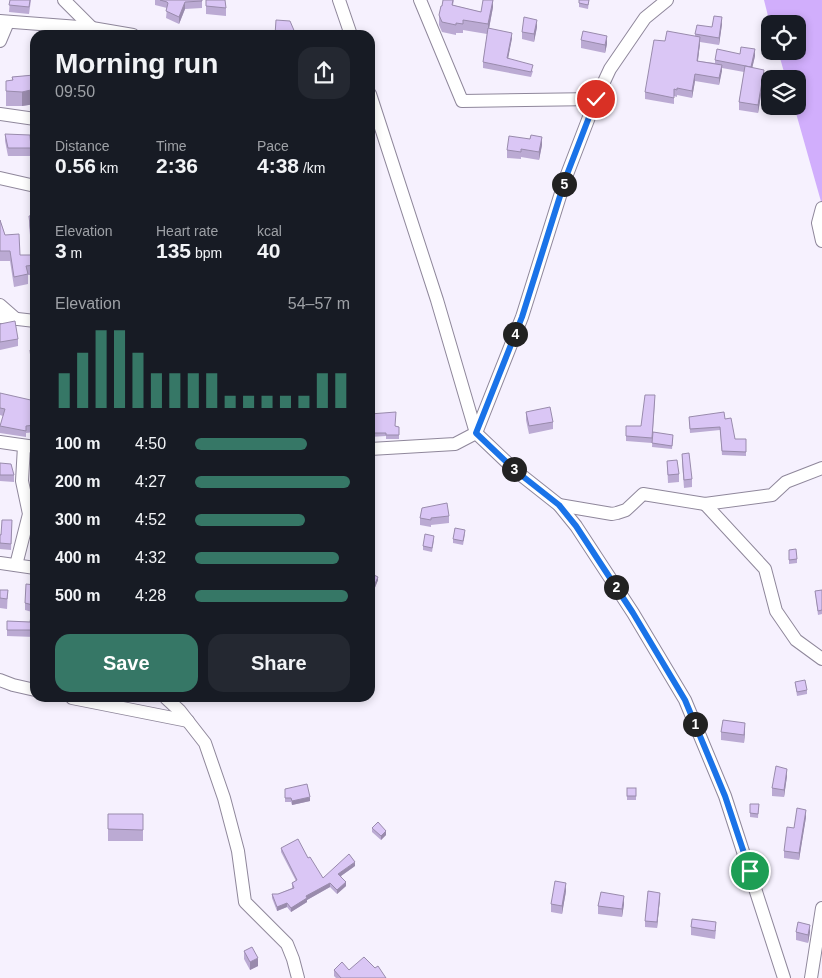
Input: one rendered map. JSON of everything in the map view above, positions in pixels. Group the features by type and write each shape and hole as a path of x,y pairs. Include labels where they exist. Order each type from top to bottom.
{"street":[{"path":"64,0 91,30"},
{"path":"340,0 349,30"},
{"path":"420,0 462,100 596,99"},
{"path":"375,449 460,441 476,433 522,317 566,177 596,99 610,69 645,18 667,0"},
{"path":"0,41 4,22 75,30"},
{"path":"375,109 437,300 476,433 516,471 559,505 576,526 633,613 685,700 725,796 784,978"},
{"path":"0,114 30,119"},
{"path":"0,178 30,185"},
{"path":"822,208 818,223 822,241"},
{"path":"0,305 16,319"},
{"path":"0,317 30,320"},
{"path":"0,442 29,447 22,481 29,514 16,565"},
{"path":"559,505 617,514 626,510 644,494 705,504 772,495 786,482 822,468"},
{"path":"705,504 765,569 776,610 796,640 822,659"},
{"path":"0,563 30,567"},
{"path":"0,680 30,689"},
{"path":"92,702 188,721"},
{"path":"170,702 205,743 224,798 238,851 245,902 287,944 298,978"},
{"path":"811,978 822,908"}],"shaded area":[{"path":"764,0 822,0 822,205 797,115 806,115 806,70 783,70 781,60 806,60 806,15 768,15"}],"building":[{"path":"10,0 30,0 29,7 9,5"},
{"path":"160,0 202,1 185,2 179,17 166,11 168,3"},
{"path":"206,0 225,0 226,8 206,6"},
{"path":"443,0 453,0 452,5 481,12 483,0 493,0 488,24 463,20 463,24 456,23 456,25 442,22 439,15"},
{"path":"579,0 589,0 588,5 579,3"},
{"path":"714,16 722,17 719,38 695,34 697,25 712,27"},
{"path":"524,17 537,20 534,34 522,32"},
{"path":"276,20 290,21 294,30 275,30"},
{"path":"488,28 512,33 507,58 533,65 531,72 483,62"},
{"path":"583,31 607,36 605,45 581,40"},
{"path":"667,31 700,37 697,61 722,65 719,78 695,74 692,91 674,89 674,98 645,92 654,40 665,41"},
{"path":"741,47 755,49 751,67 715,60 717,49 740,54"},
{"path":"745,66 764,70 761,70 758,105 739,102"},
{"path":"30,75 30,90 22,92 6,91 6,81 13,80 12,77"},
{"path":"5,134 30,135 30,148 8,148"},
{"path":"531,135 542,137 539,152 521,149 521,152 507,150 509,136 530,139"},
{"path":"0,220 5,235 19,234 20,255 30,255 30,266 26,266 28,274 14,277 10,251 0,251"},
{"path":"15,321 18,339 0,342 0,324"},
{"path":"0,393 30,400 30,426 26,426 26,431 0,426 5,409 0,408"},
{"path":"645,395 655,395 652,438 626,436 626,426 641,426"},
{"path":"550,407 553,422 529,426 526,412"},
{"path":"396,412 395,426 399,427 399,435 375,433 375,414"},
{"path":"724,412 725,419 731,418 735,439 746,439 746,452 722,451 720,427 690,429 689,417"},
{"path":"653,432 673,435 672,446 652,443"},
{"path":"689,453 692,479 684,480 682,454"},
{"path":"677,460 679,474 668,475 667,461"},
{"path":"0,463 11,464 14,475 0,475"},
{"path":"447,503 449,516 431,518 431,520 420,518 422,508"},
{"path":"2,520 12,520 11,544 0,543"},
{"path":"455,528 465,530 463,541 453,539"},
{"path":"425,534 434,536 432,548 423,546"},
{"path":"796,549 797,559 789,560 789,550"},
{"path":"26,584 30,584 30,604 25,603"},
{"path":"0,590 8,590 7,599 0,598"},
{"path":"822,590 822,610 818,611 815,591"},
{"path":"7,621 30,622 30,630 7,630"},
{"path":"805,680 807,690 797,692 795,682"},
{"path":"723,720 745,723 744,735 721,732"},
{"path":"776,766 787,769 784,790 772,788"},
{"path":"307,784 310,797 292,801 291,798 285,798 285,789"},
{"path":"627,788 636,788 636,796 627,796"},
{"path":"750,804 759,804 758,814 750,813"},
{"path":"797,808 806,810 799,853 784,851 787,827 794,828"},
{"path":"108,814 143,814 143,830 108,829"},
{"path":"378,822 386,831 381,836 372,828"},
{"path":"298,839 308,858 310,857 323,878 349,854 355,862 338,874 346,882 337,890 330,883 306,896 307,898 291,908 287,903 277,907 272,894 278,894 294,888 292,883 297,880 281,848"},
{"path":"555,881 566,883 562,906 551,904"},
{"path":"648,891 660,893 657,922 645,921"},
{"path":"601,892 624,896 622,909 598,906"},
{"path":"692,919 716,922 715,931 691,927"},
{"path":"798,922 810,925 808,935 796,932"},
{"path":"252,947 258,958 250,962 244,951"},
{"path":"364,957 375,968 378,966 386,978 341,978 334,970 342,962 349,970"}],"route":[{"path":"596,99 566,177 522,317 476,433 516,471 559,505 576,526 633,613 685,700 725,796 750,871"}]}
